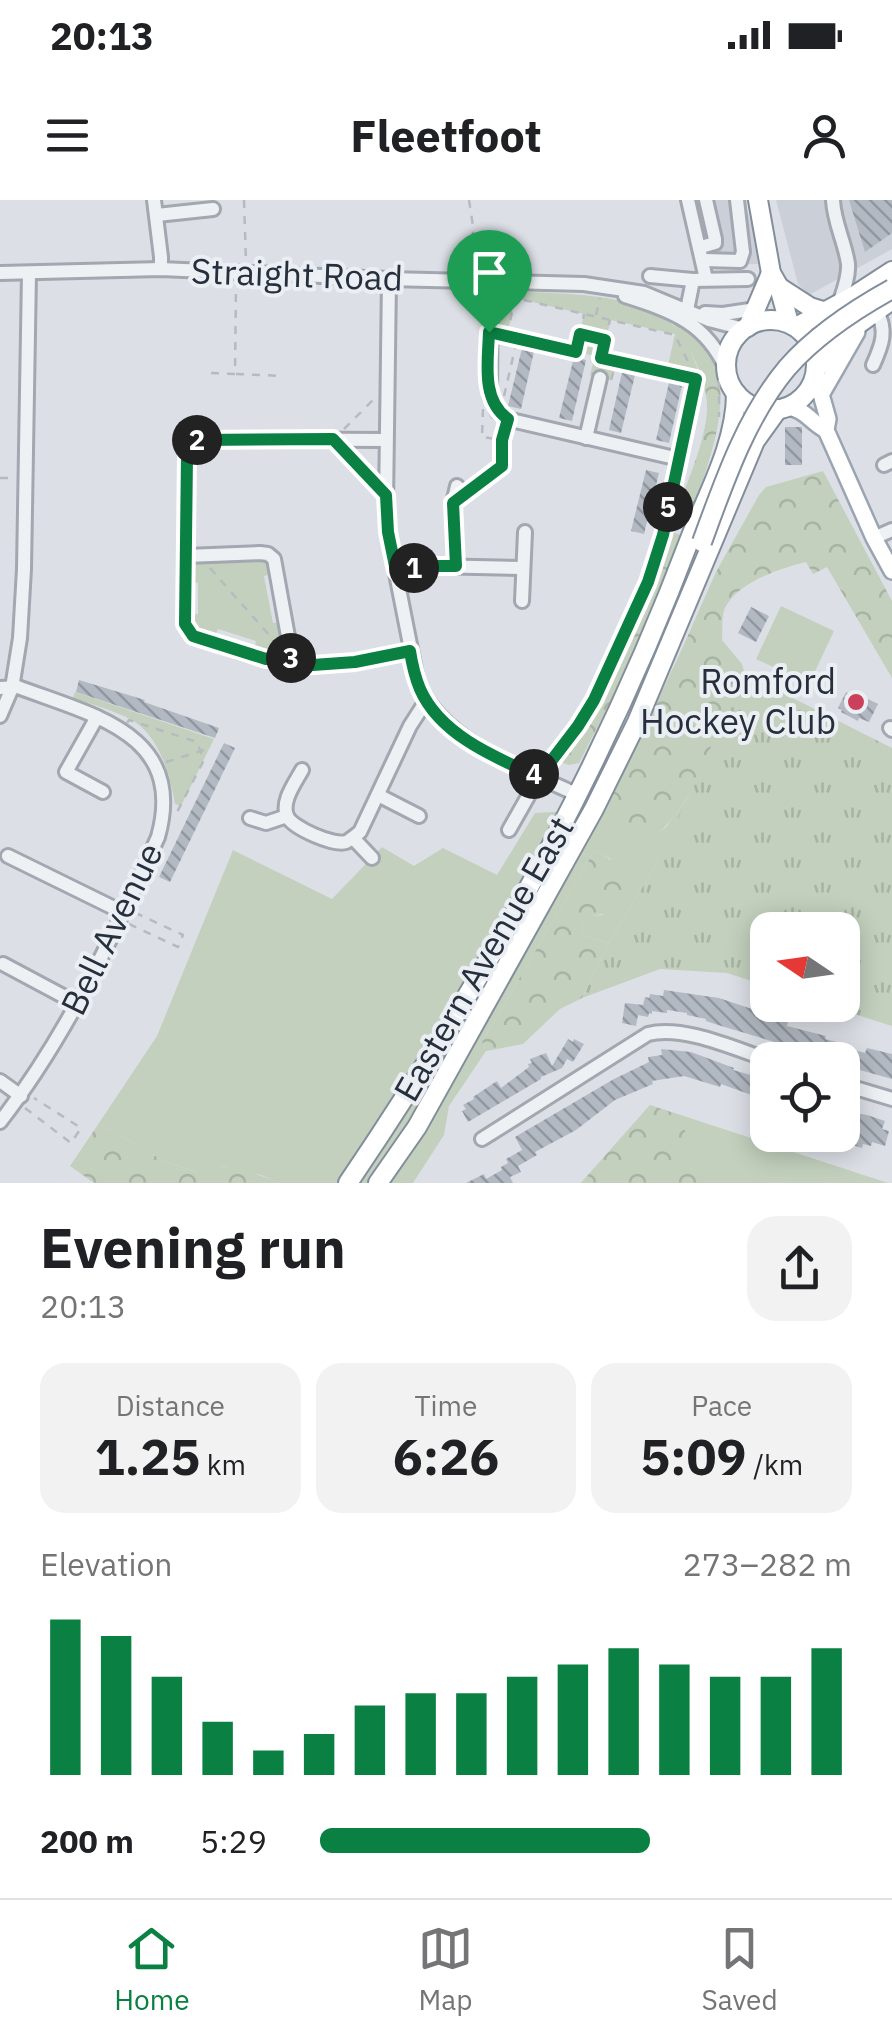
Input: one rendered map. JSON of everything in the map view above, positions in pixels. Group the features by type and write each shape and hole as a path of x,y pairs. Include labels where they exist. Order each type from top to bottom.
{"highway":[{"path":"758,200 776,280 792,326 812,347 816,370"},
{"path":"746,328 770,320 792,326 892,272"},
{"path":"776,280 810,307 831,308"},
{"path":"776,280 730,348 730,383 746,402 759,408 782,408 794,403 808,390 816,370 852,328 884,305"},
{"path":"648,646 702,542 752,420 772,389 789,366 819,338 892,289"},
{"name":"Eastern Avenue East","path":"348,1183 452,1020 578,796 648,646 731,434 736,393"},
{"name":"Eastern Avenue East","path":"378,1183 417,1127 594,809 762,438 782,408"},
{"path":"676,633 702,542"}],"main road":[{"path":"822,393 853,337 884,305"},
{"path":"816,370 828,419 826,430 892,572"},
{"path":"782,408 803,411 826,430"}],"street":[{"path":"154,200 161,270"},
{"path":"688,200 702,254 700,280 688,310 723,314 756,309"},
{"path":"702,254 716,239 706,200"},
{"path":"702,254 740,261 736,200"},
{"path":"831,308 846,284 848,265 834,218 833,200"},
{"path":"157,215 213,210"},
{"name":"Straight Road","path":"0,273 161,270 472,280 644,292 720,324 746,328"},
{"path":"0,716 21,621 28,273"},
{"path":"650,276 748,279"},
{"path":"390,279 388,532 418,685 426,701 460,735 578,796"},
{"path":"491,282 490,396 504,416 679,459"},
{"name":"Straight Road","path":"597,291 664,310 692,325 714,344 727,372"},
{"path":"873,365 884,336 884,305"},
{"path":"586,438 600,378"},
{"path":"509,830 539,777 594,700 648,582 663,535 696,379"},
{"path":"193,555 260,553 274,559 289,642 285,652 275,658 266,659 193,636 185,624 193,555 187,456 190,445 206,438 386,440"},
{"path":"456,566 453,503 457,486"},
{"path":"874,538 892,530"},
{"path":"522,601 525,532"},
{"path":"396,571 430,566 523,568"},
{"path":"6,688 18,687 123,729 140,743 154,765"},
{"path":"302,770 286,801 287,816 296,826 334,842 354,838 426,701"},
{"path":"97,717 66,772 103,792"},
{"name":"Bell Avenue","path":"0,1122 78,1004 158,837 163,789 154,765"},
{"path":"378,795 419,816"},
{"path":"250,818 266,823 287,816"},
{"path":"354,838 372,858"},
{"path":"8,856 122,913"},
{"path":"3,964 78,1004"},
{"path":"482,1139 648,1034 690,1036 750,1054"},
{"path":"0,1081 20,1096"},
{"path":"860,1089 892,1099"}],"path":[{"path":"235,374 244,200"},
{"path":"468,200 473,226 472,280"},
{"path":"596,316 597,291"},
{"path":"507,336 515,298 676,334 696,379"},
{"path":"576,352 584,314"},
{"path":"601,358 610,320"},
{"path":"489,332 696,379"},
{"path":"580,334 605,340"},
{"path":"453,503 502,466 504,416 517,338"},
{"path":"210,373 284,376"},
{"path":"386,495 333,439 387,386"},
{"path":"490,396 483,400 482,437 502,440"},
{"path":"0,478 24,479"},
{"path":"193,555 299,666 355,662 410,651"},
{"path":"123,729 128,720 197,742 201,751 204,760 175,818 162,818"},
{"path":"154,765 210,748"},
{"path":"122,913 183,935 178,947 122,913"},
{"path":"20,1096 82,1128 71,1143 20,1096"}],"shaded area":[{"path":"682,200 744,200 758,264 698,265"},
{"path":"776,200 892,200 892,249 809,295 798,284"}],"green space":[{"path":"508,291 573,294 643,307 676,328 701,377 667,370 675,334 611,320 600,357 616,361 612,380 590,375 595,356 576,352 584,314 515,298 507,336 498,334 497,296"},
{"path":"676,322 710,353 718,372 720,393 715,439 687,525 673,520 702,439 707,400 697,365 673,324"},
{"path":"823,471 892,601 892,678 827,567 813,574 806,562 749,584 725,608 722,640 742,664 745,674 694,785 668,824 652,839 606,809 716,572 766,487"},
{"path":"670,531 683,536 621,681 579,763 558,761"},
{"path":"266,558 274,573 264,576 273,623 282,622 284,643 277,653 254,651 256,641 218,629 214,638 194,632 188,614 198,614 198,583 189,582 191,566 196,561"},
{"path":"781,606 834,631 809,684 756,659"},
{"path":"745,674 892,748 892,1026 860,1016 860,912 750,912 750,980 727,973 660,969 582,998 609,943 656,865"},
{"path":"75,692 214,739 181,806 175,804 166,767 146,732 126,717 73,698"},
{"path":"689,796 656,865 609,943 581,935 585,916 603,915 611,859 594,851 482,1042 486,1051 449,1106 444,1135 413,1183 279,1183 224,1166 196,1172 162,1160 99,1123 157,1036 233,850 332,899 382,847 414,866 443,848 497,875 535,813 606,809 652,838 666,827"},
{"path":"594,851 621,869 628,900 618,911 585,917 581,935 609,943 582,998 560,1009 523,1044 486,1051 482,1042"},
{"path":"650,1105 750,1138 750,1152 793,1152 888,1183 581,1183"},
{"path":"650,1105 679,1115 691,1147 712,1183 581,1183"},
{"path":"99,1123 162,1160 196,1172 226,1167 279,1183 94,1183 70,1166"}],"building":[{"path":"849,200 892,200 892,233 865,252"},
{"path":"523,344 535,347 521,409 508,406"},
{"path":"574,357 586,360 572,421 559,418"},
{"path":"623,368 636,371 621,433 609,430"},
{"path":"670,378 683,381 669,443 656,440"},
{"path":"785,427 802,427 802,465 785,465"},
{"path":"646,470 659,473 644,534 631,531"},
{"path":"751,607 769,616 756,642 738,633"},
{"path":"79,680 219,728 215,738 76,692"},
{"path":"846,692 878,704 869,722 841,712 838,708"},
{"path":"224,743 235,748 170,882 159,877"},
{"path":"664,990 719,998 750,1008 750,1022 788,1022 787,1026 836,1042 775,1042 667,1010 652,1011 648,1017 638,1015 636,1026 622,1023 625,1003 643,1005 650,994 663,996"},
{"path":"568,1039 584,1044 573,1062 567,1059 562,1068 468,1122 463,1105 497,1081 501,1088 529,1067 530,1059 546,1053 552,1066"},
{"path":"867,1048 892,1054 892,1079 860,1070 860,1052 865,1053"},
{"path":"661,1049 691,1052 750,1075 750,1094 684,1076 652,1081 653,1084 615,1100 576,1130 535,1152 537,1155 518,1166 521,1172 510,1177 513,1183 466,1183 484,1174 486,1179 502,1170 508,1163 506,1159 522,1150 515,1137 649,1062 648,1057 662,1055"},
{"path":"860,1114 885,1121 882,1129 889,1131 885,1146 872,1142 862,1148"}],"place":[{"name":"Romford Hockey Club","path":"856,702"}],"route":[{"path":"489,332 576,352 580,334 605,340 601,358 696,379 663,535 648,582 594,700 539,777 460,735 442,720 418,685 410,651 355,662 299,666 285,652 266,659 193,636 185,624 187,456 190,445 206,438 333,439 386,495 396,571 456,566 453,503 502,466 502,440 508,419 498,412 490,396 489,332"}]}
